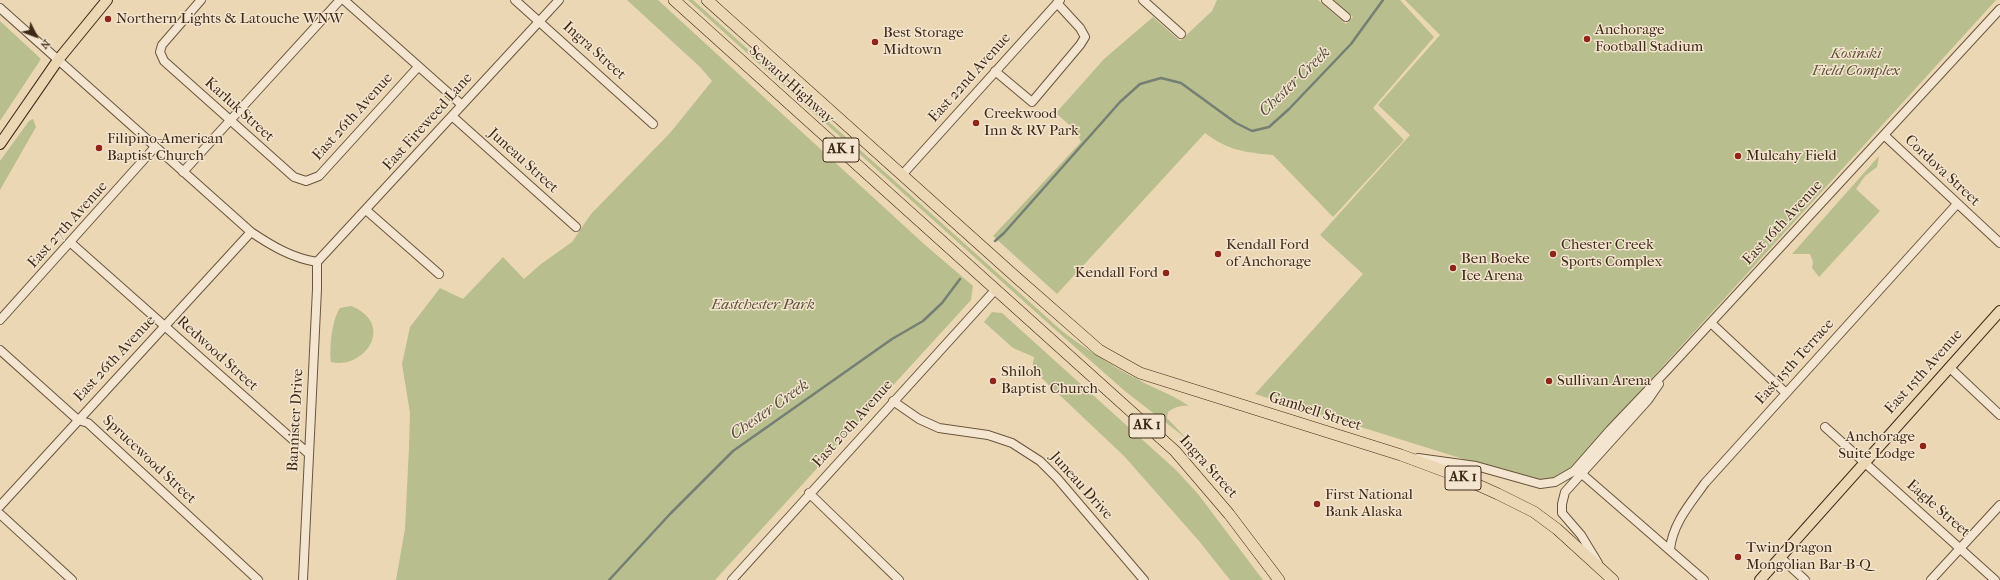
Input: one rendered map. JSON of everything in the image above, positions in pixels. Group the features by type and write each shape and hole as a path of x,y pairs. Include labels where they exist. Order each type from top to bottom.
{"highway":[{"path":"670,0 687,12"},
{"name":"Seward Highway","path":"674,0 996,289"},
{"name":"Seward Highway","path":"707,0 1011,272"},
{"name":"Gambell Street","path":"1011,272 1099,350 1140,373 1401,455 1460,477 1534,512 1557,529 1609,577"},
{"name":"Ingra Street","path":"996,289 1175,451 1229,514 1279,580"}],"main road":[{"path":"0,144 58,60 107,0"},
{"name":"East 15th Avenue","path":"1760,580 2000,311"}],"street":[{"name":"Karluk Street","path":"201,0 162,45 160,52 164,61 229,121 294,177 306,181"},
{"path":"183,172 340,0"},
{"path":"344,0 462,105"},
{"name":"Ingra Street","path":"515,0 653,124"},
{"name":"East Fireweed Lane","path":"317,262 559,0"},
{"path":"1143,0 1181,34"},
{"path":"1326,0 1346,17"},
{"path":"995,71 1032,102 1085,37 1080,28 1058,1"},
{"name":"East 22nd Avenue","path":"902,175 1058,1"},
{"path":"0,8 251,232 272,246 299,259 317,262"},
{"name":"East 16th Avenue","path":"1401,455 1476,466 1540,484 1555,482 1574,471 1610,430 1711,323 2000,9"},
{"name":"East 26th Avenue","path":"306,181 319,176 418,67"},
{"name":"Juneau Street","path":"452,116 576,227"},
{"name":"Cordova Street","path":"1884,135 2000,243"},
{"name":"East 27th Avenue","path":"0,320 71,243 155,147"},
{"name":"East 15th Terrace","path":"1670,549 1671,535 1685,510 1705,484 1786,392 1957,204"},
{"path":"366,210 439,274"},
{"name":"East 26th Avenue","path":"0,506 251,232"},
{"name":"Redwood Street","path":"71,243 309,454"},
{"name":"Bannister Drive","path":"303,580 317,262"},
{"name":"East 20th Avenue","path":"735,579 810,493 996,289"},
{"path":"1711,323 1786,392"},
{"name":"Sprucewood Street","path":"0,350 78,420 88,423 258,580"},
{"path":"1949,367 2000,415"},
{"name":"East 16th Avenue","path":"1609,577 1581,535 1562,513 1562,504 1565,492 1648,400 1669,368"},
{"name":"Juneau Drive","path":"893,401 919,419 939,428 988,435 1012,443 1040,461 1057,478 1144,580"},
{"name":"Eagle Street","path":"1825,427 1996,580"},
{"path":"1582,474 1704,580"},
{"path":"810,493 899,580"},
{"path":"1931,580 2000,505"},
{"path":"0,514 72,580"},
{"path":"1780,557 1805,580"}],"green space":[{"name":"Eastchester Park","path":"627,0 658,0 924,244 973,286 971,300 715,580 396,580 405,529 410,413 402,364 410,327 440,288 463,299 503,257 524,279 541,264 572,242 591,214 670,133 712,81 700,67"},
{"path":"688,0 693,0 1062,331 1117,368 1189,406 1180,406 1173,409 1168,412 1167,418 1187,439 1126,392"},
{"path":"1217,0 1318,0 1346,24 1353,17 1334,0 1400,0 1434,37 1373,108 1404,140 1333,217 1273,155 1237,150 1222,144 1205,133 1057,294 993,236 1081,142 1076,131 1056,113 1104,59 1153,17 1180,41 1212,11"},
{"name":"Chester Creek Sports Complex","path":"1405,0 1996,0 1553,487 1255,394 1363,274 1320,235 1410,135 1378,105 1440,35"},
{"path":"0,21 41,59 0,121"},
{"path":"33,119 36,127 0,190 0,161 29,121"},
{"path":"1879,156 1877,167 1865,176 1856,189 1880,211 1819,277 1812,268 1813,262 1810,254 1792,254"},
{"path":"351,306 364,314 372,323 373,334 371,344 364,353 355,359 343,363 331,362 331,342 333,326 337,313 340,308"},
{"path":"992,312 1002,313 1176,470 1198,494 1263,580 1230,580 1199,541 1124,456 1032,369 1034,357 1013,348 984,322"}],"waterway":[{"name":"Chester Creek","path":"995,241 1004,233 1120,102 1140,84 1161,78 1181,83 1236,123 1252,131 1269,127 1289,109 1351,44 1383,0"},
{"name":"Chester Creek","path":"609,580 670,514 733,451 892,339 923,321 942,303 960,279"}],"place":[{"name":"Northern Lights & Latouche WNW","path":"108,19"},
{"name":"Anchorage Football Stadium","path":"1587,39"},
{"name":"Best Storage Midtown","path":"875,42"},
{"name":"Creekwood Inn & RV Park","path":"976,123"},
{"name":"Filipino-American Baptist Church","path":"99,148"},
{"name":"Mulcahy Field","path":"1738,156"},
{"name":"Kendall Ford of Anchorage","path":"1218,254"},
{"name":"Chester Creek Sports Complex","path":"1553,254"},
{"name":"Ben Boeke Ice Arena","path":"1453,268"},
{"name":"Kendall Ford","path":"1166,273"},
{"name":"Shiloh Baptist Church","path":"993,381"},
{"name":"Sullivan Arena","path":"1549,381"},
{"name":"Anchorage Suite Lodge","path":"1923,446"},
{"name":"First National Bank Alaska","path":"1317,504"},
{"name":"Twin Dragon Mongolian Bar-B-Q","path":"1738,557"}],"park label":[{"name":"Kosinski Field Complex","path":"1856,62"}]}
